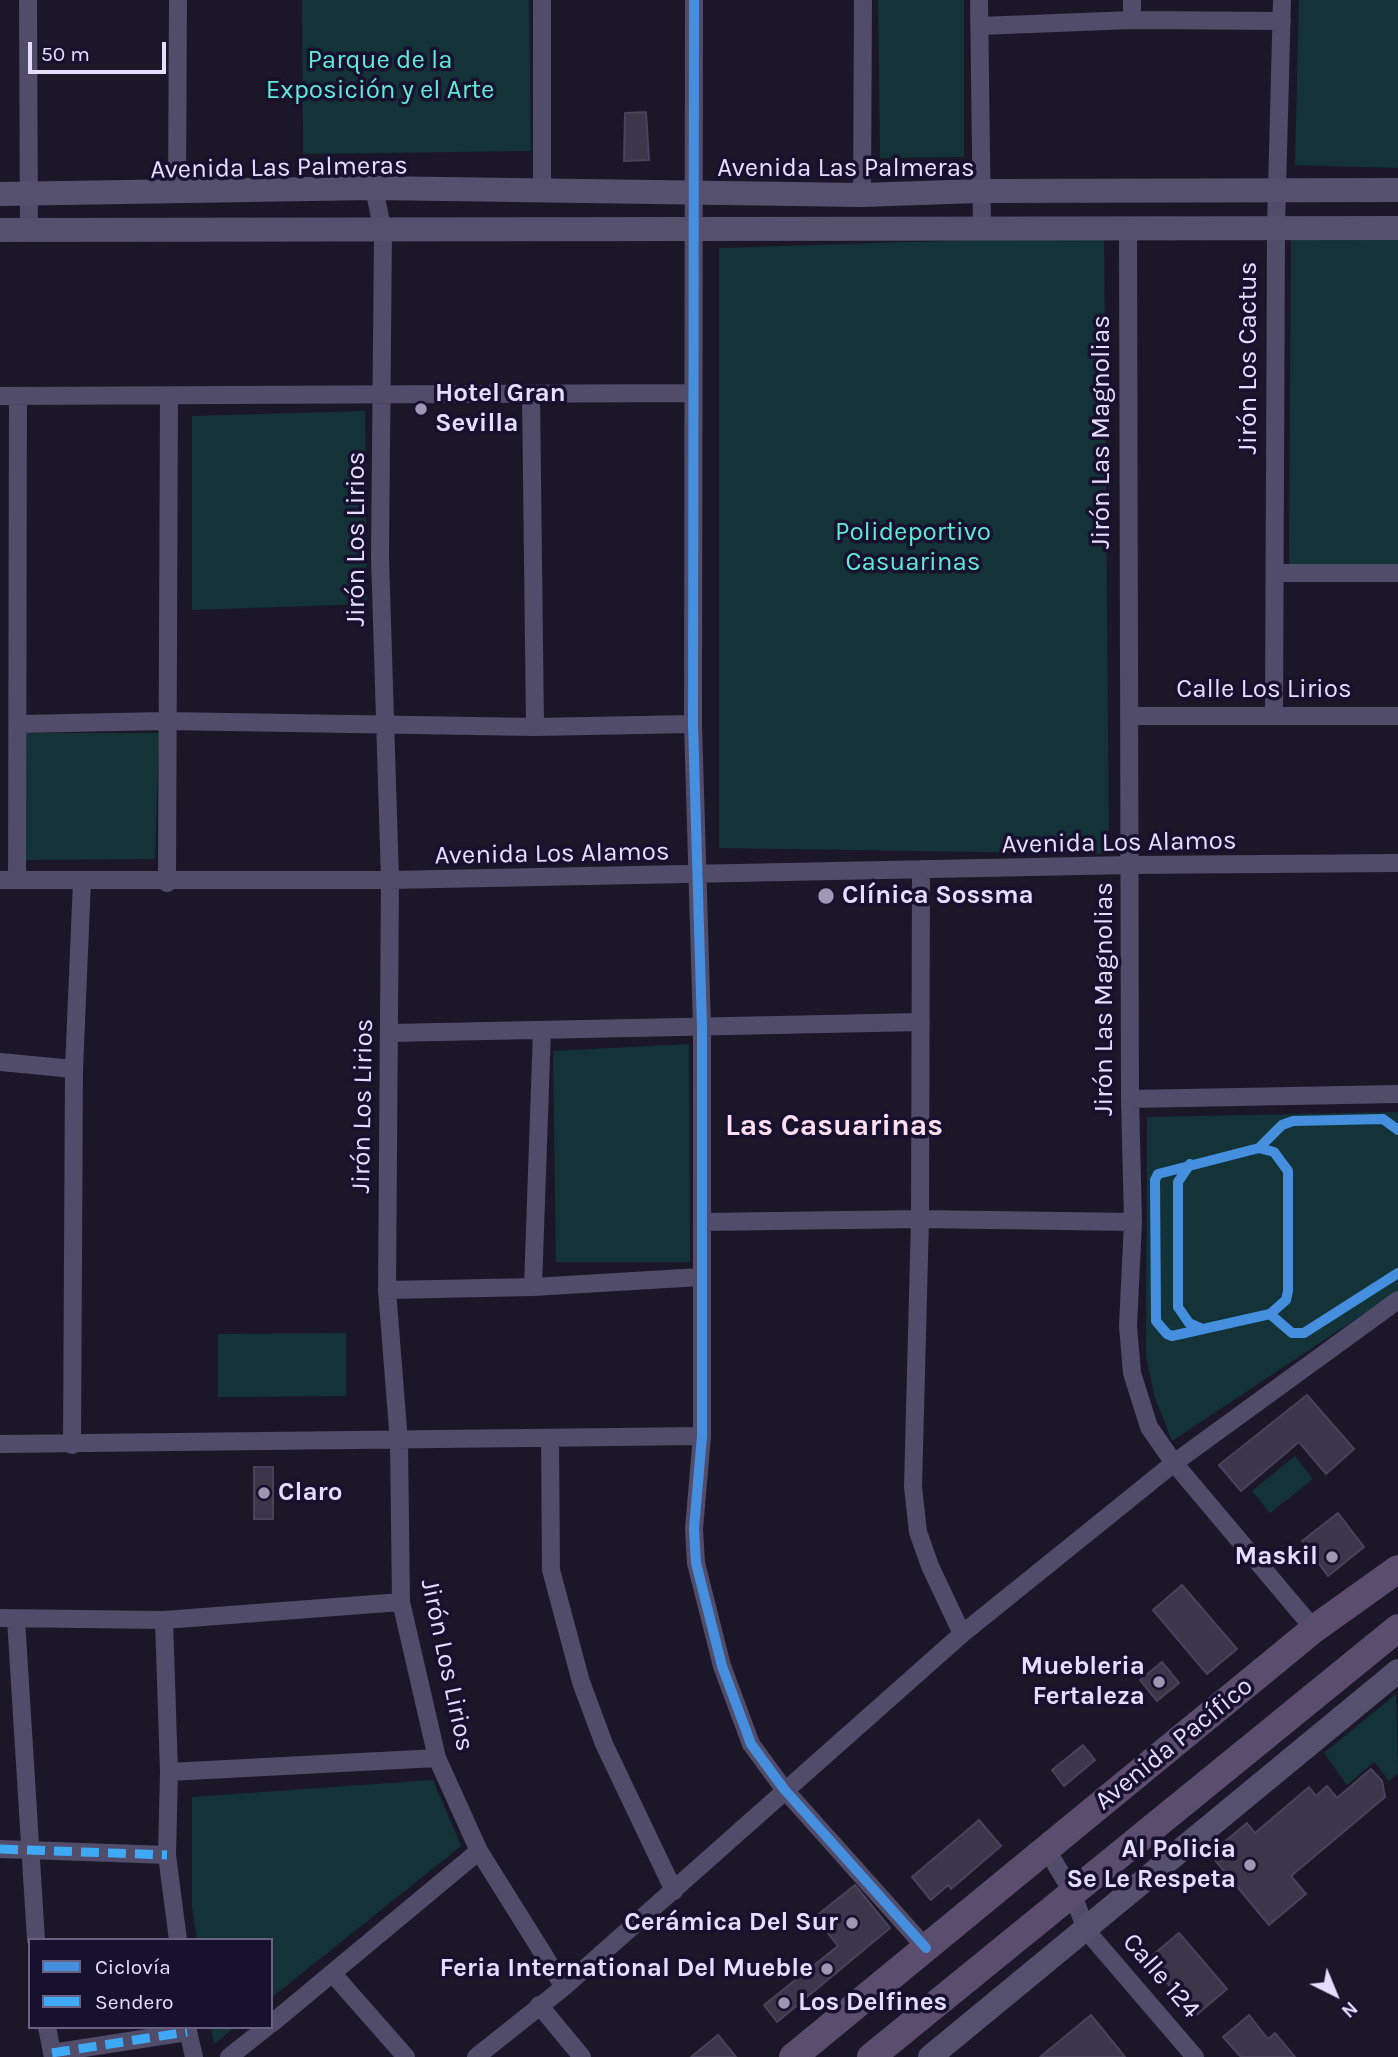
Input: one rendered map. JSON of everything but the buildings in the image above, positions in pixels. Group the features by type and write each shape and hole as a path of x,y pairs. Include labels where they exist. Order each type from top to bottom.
{"main road":[{"name":"Avenida Las Palmeras","path":"0,194 374,188 862,195 979,191 1398,190"},
{"path":"0,230 383,232 1398,228"},
{"name":"Avenida Pacífico","path":"793,2057 1314,1629 1398,1569"},
{"name":"Avenida Pacífico","path":"871,2057 1398,1628"},
{"path":"930,2057 1398,1671"},
{"path":"1236,1759 1261,1785"}],"street":[{"path":"28,0 29,230"},
{"path":"177,192 178,0"},
{"path":"542,0 542,192"},
{"path":"695,0 693,724 702,1028 702,1436 694,1529 704,1604 722,1666 751,1744 784,1789 926,1948"},
{"path":"862,195 863,0"},
{"path":"979,0 979,191 982,228"},
{"path":"1132,0 1132,20"},
{"name":"Jirón Los Cactus","path":"1274,716 1276,228 1282,0"},
{"path":"980,26 1132,20 1282,21"},
{"name":"Jirón Los Lirios","path":"374,188 383,232 384,395 380,557 387,726 391,1033 387,1290 399,1442 401,1602 437,1758 479,1851 564,1987"},
{"name":"Jirón Las Magnolias","path":"1128,229 1131,864 1129,1099 1133,1222 1128,1325 1132,1373 1149,1427 1174,1463 1314,1629"},
{"path":"8,880 19,724 9,396 693,393"},
{"path":"531,394 535,727"},
{"path":"167,883 169,397"},
{"path":"1275,573 1398,573"},
{"name":"Calle Los Lirios","path":"1129,716 1398,716"},
{"path":"19,724 166,722 535,727 693,724"},
{"name":"Avenida Los Alamos","path":"8,880 167,883 1131,864 1398,863"},
{"path":"921,869 920,1219 913,1486 918,1532 930,1566 962,1634"},
{"path":"72,1445 75,1069 82,881"},
{"path":"391,1033 921,1022"},
{"path":"533,1287 542,1030"},
{"path":"0,1062 75,1069"},
{"path":"1129,1099 1398,1094"},
{"path":"702,1222 920,1219 1133,1222"},
{"path":"387,1290 533,1287 700,1277"},
{"path":"476,2057 564,1987 674,1891 784,1789 962,1634 1174,1463 1398,1300"},
{"path":"0,1444 399,1442 702,1436"},
{"path":"550,1440 551,1570 581,1682 604,1744 674,1891"},
{"path":"36,1938 8,1618 164,1619 401,1602"},
{"path":"164,1619 169,1772 167,1855 178,1938"},
{"path":"169,1772 437,1758"},
{"path":"0,1849 29,1847 167,1855"},
{"path":"1046,1848 1072,1892 1086,1930"},
{"path":"273,2022 479,1851"},
{"name":"Calle 124","path":"1086,1930 1195,2057"},
{"path":"332,1974 406,2057"},
{"path":"539,2005 582,2057"},
{"path":"47,2029 52,2055 187,2030 194,2057"},
{"path":"229,2057 264,2029"}],"green space":[{"name":"Parque de la Exposición y el Arte","path":"302,0 529,0 531,151 303,154"},
{"path":"878,0 964,0 964,157 880,158"},
{"path":"1299,0 1398,0 1398,168 1295,165"},
{"path":"1398,234 1398,564 1289,564 1291,235"},
{"name":"Polideportivo Casuarinas","path":"1104,236 1109,854 719,848 719,248"},
{"path":"365,411 367,604 192,610 192,416"},
{"path":"26,733 159,733 155,859 25,860"},
{"path":"689,1044 690,1262 556,1262 553,1051"},
{"path":"1398,1112 1398,1291 1172,1441 1155,1398 1146,1357 1147,1117"},
{"path":"346,1333 346,1396 218,1397 218,1334"},
{"path":"1295,1456 1313,1479 1270,1513 1252,1491"},
{"path":"1396,1694 1398,1773 1389,1781 1374,1762 1347,1785 1324,1753"},
{"path":"433,1780 461,1846 273,1996 273,1938 197,1938 192,1906 192,1797"},
{"path":"211,2029 233,2029 214,2044"}],"marked path":[{"path":"0,1849 167,1855"},
{"path":"52,2053 187,2032"}],"cycle path":[{"path":"694,0 693,724 702,1028 702,1436 694,1529 696,1563 722,1666 751,1744 784,1789 926,1948"},
{"path":"1259,1148 1274,1152 1288,1171 1286,1300 1270,1314 1172,1336 1167,1334 1156,1321 1155,1180 1158,1174 1259,1148 1282,1125 1293,1121 1383,1119 1398,1130"},
{"path":"1190,1164 1178,1182 1178,1307 1189,1323 1203,1329"},
{"path":"1270,1314 1292,1333 1304,1333 1398,1273"}],"place":[{"name":"Hotel Gran Sevilla","path":"421,409"},
{"name":"Clínica Sossma","path":"826,896"},
{"name":"Claro","path":"264,1493"},
{"name":"Maskil","path":"1332,1557"},
{"name":"Muebleria Fertaleza","path":"1159,1682"},
{"name":"Al Policia Se Le Respeta","path":"1250,1865"},
{"name":"Cerámica Del Sur","path":"852,1923"},
{"name":"Feria International Del Mueble","path":"827,1969"},
{"name":"Los Delfines","path":"784,2003"}],"district":[{"name":"Las Casuarinas","path":"834,1126"}]}
